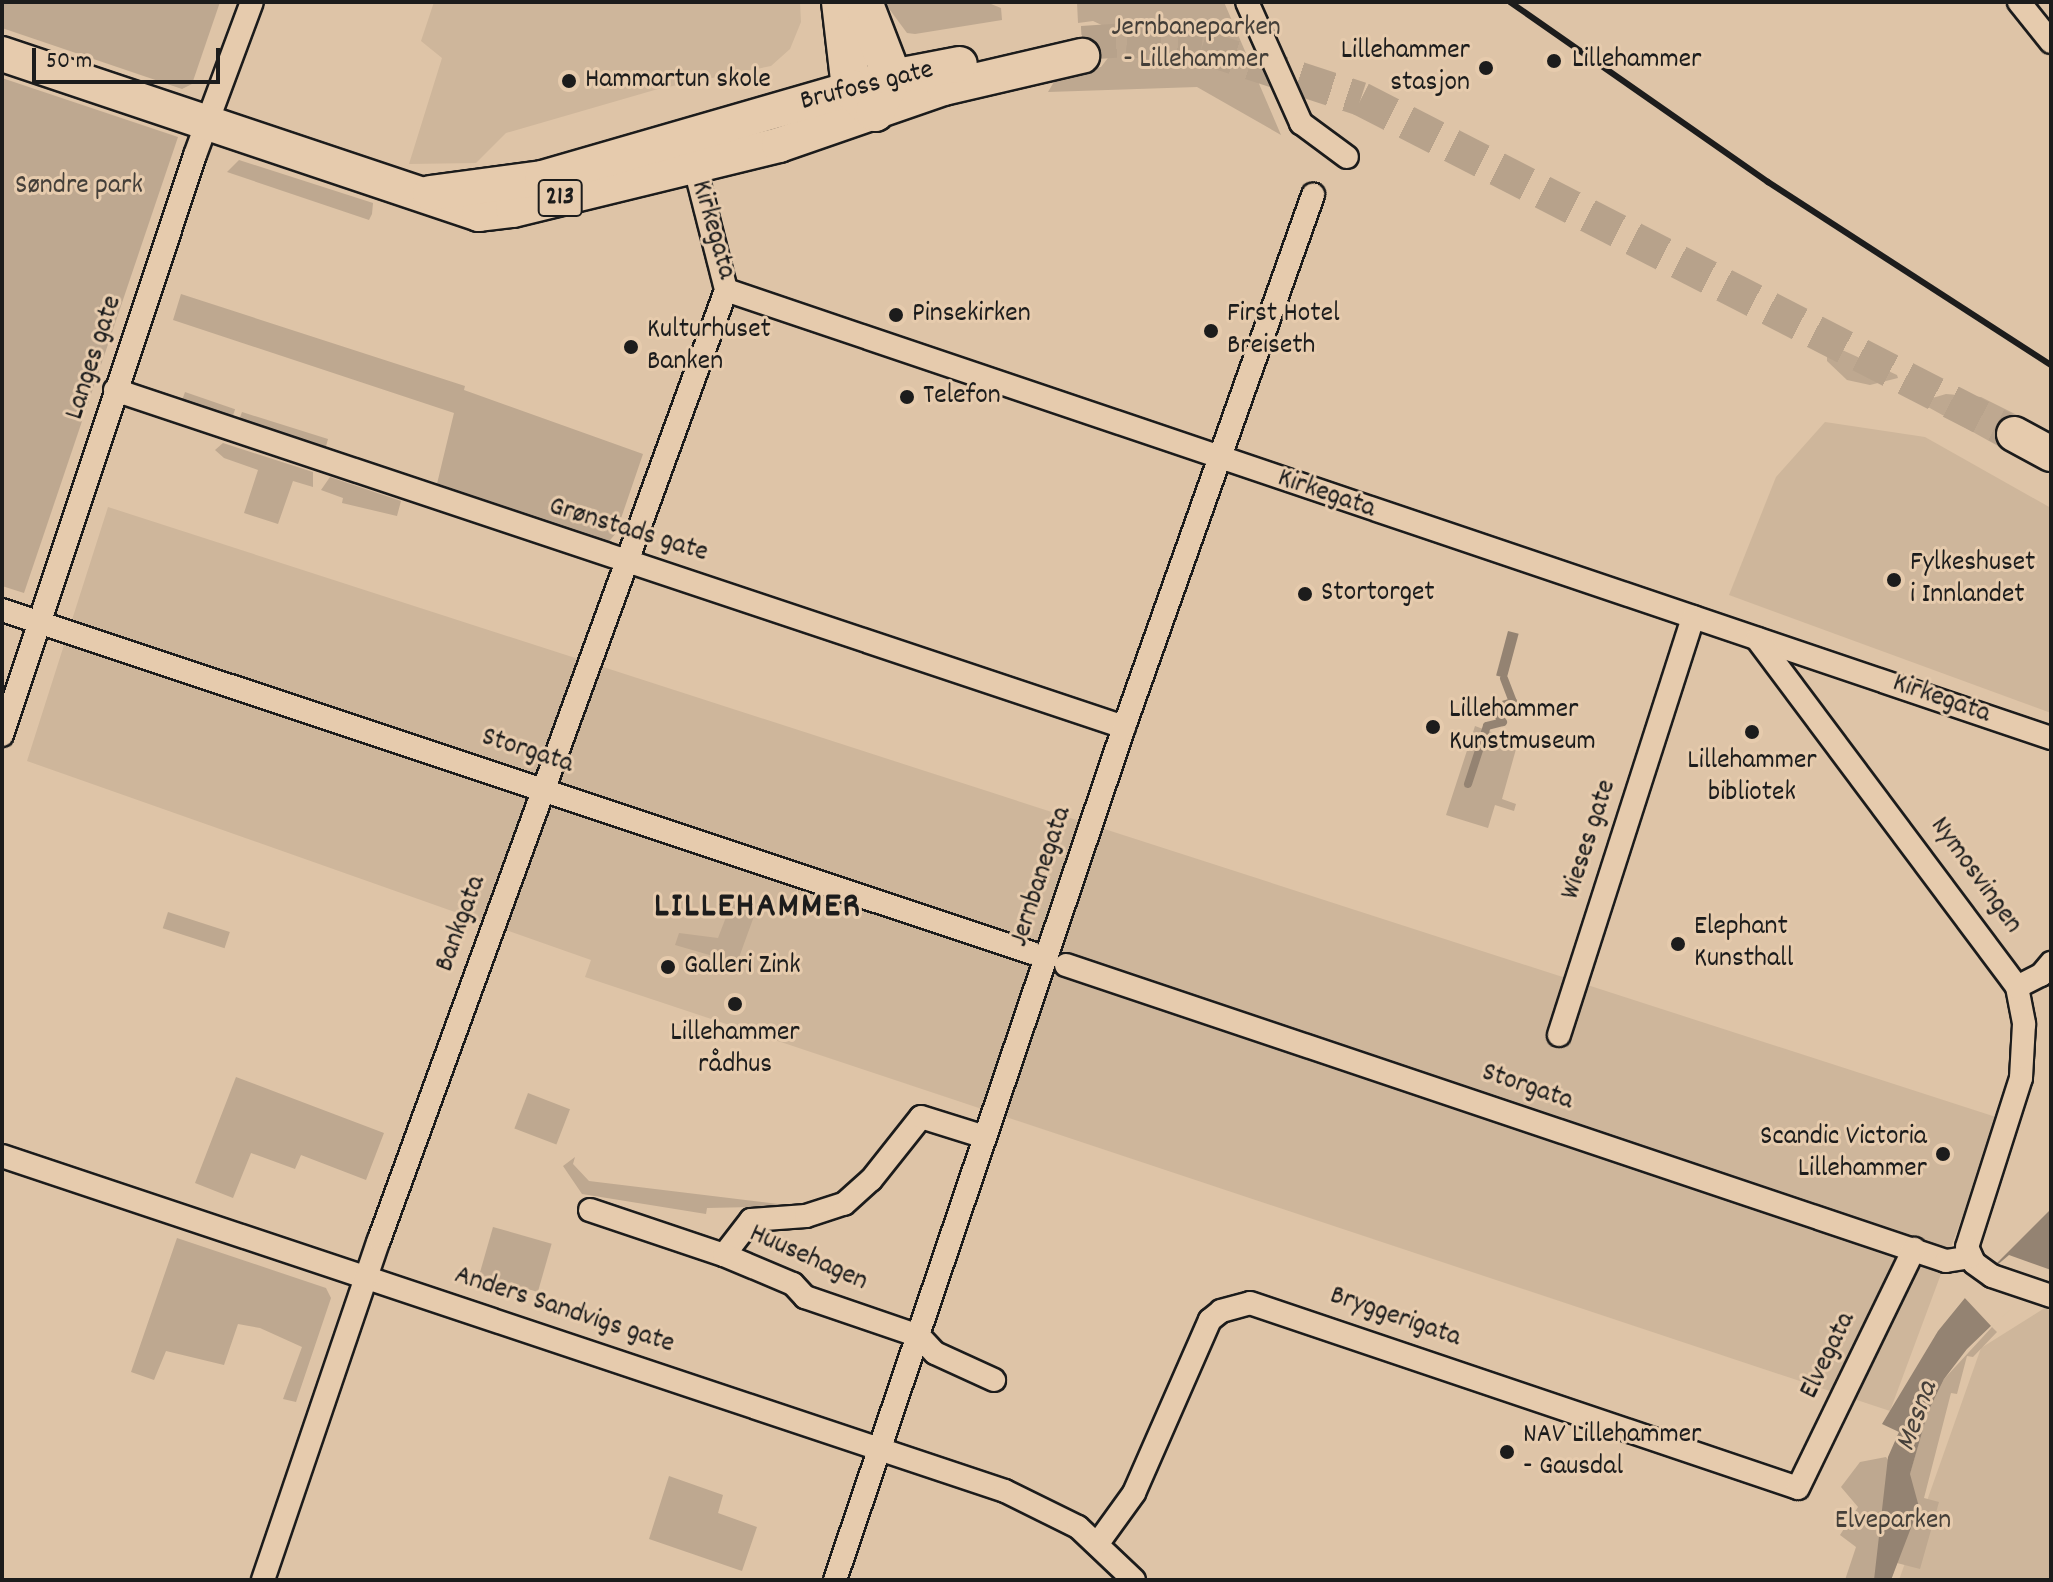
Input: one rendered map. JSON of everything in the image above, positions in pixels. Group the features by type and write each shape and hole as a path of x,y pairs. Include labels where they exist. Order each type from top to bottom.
{"highway":[{"path":"841,2 863,100 892,77 863,2"}],"main road":[{"name":"Brufoss gate","path":"717,128 944,88 1082,50 1018,54 892,77"},
{"name":"213","path":"2,54 429,193 463,212 513,210 779,145 863,100"},
{"name":"213","path":"429,193 542,178 652,144 717,128"},
{"name":"Kirkegata","path":"652,144 694,164 717,128"},
{"path":"2014,434 2051,454"}],"street":[{"name":"Langes gate","path":"2,735 115,390 207,122 252,2"},
{"path":"1247,2 1301,123 1347,157"},
{"path":"2019,2 2051,42"},
{"name":"Kirkegata","path":"694,164 726,290 2051,738"},
{"name":"Jernbanegata","path":"835,1580 1124,727 1313,195"},
{"name":"Bankgata","path":"263,1580 366,1277 726,290"},
{"name":"Grønstads gate","path":"115,390 528,532 628,560 1124,727"},
{"name":"Storgata","path":"2,610 543,788 1946,1261 1977,1264 2051,1296"},
{"name":"Wieses gate","path":"1559,1035 1693,617"},
{"name":"Nymosvingen","path":"1757,639 2017,987"},
{"path":"1977,1264 1969,1226 2024,1062 2017,987 2041,975 2051,963"},
{"name":"Huusehagen","path":"724,1255 751,1220 806,1216 844,1204 921,1117 985,1137"},
{"name":"Anders Sandvigs gate","path":"2,1156 882,1447 1005,1491 1052,1512 1098,1543 1134,1580"},
{"name":"Huusehagen","path":"590,1210 724,1255 793,1284 805,1297 919,1336 935,1353 994,1380"},
{"name":"Elvegata","path":"1798,1488 1914,1249"},
{"name":"Bryggerigata","path":"1098,1543 1134,1493 1210,1320 1221,1311 1250,1303 1798,1488"}],"shaded area":[{"name":"Hammartun skole","path":"434,2 800,2 801,22 790,49 771,66 658,89 506,133 476,163 409,164 442,58 421,41"},
{"path":"1825,422 1925,437 2051,508 2051,713 1729,595 1776,477"},
{"path":"108,507 1999,1118 1890,1411 585,977 591,960 27,761"},
{"path":"2051,1304 2051,1580 1899,1580 1981,1348"}],"green space":[{"path":"2,2 220,2 192,84 182,89 2,28"},
{"path":"884,2 986,2 1001,8 1002,20 907,33"},
{"name":"Jernbaneparken - Lillehammer","path":"1077,2 1224,2 1281,135 1197,87 1048,92 1058,75 1101,67 1114,50 1106,27 1093,21 1078,23"},
{"name":"Søndre park","path":"2,78 178,137 24,593 2,586"},
{"path":"239,160 373,203 372,214 369,220 227,172"},
{"path":"181,294 465,386 464,390 643,454 616,533 606,545 436,488 454,413 173,320"},
{"path":"1827,343 1898,378 1870,385 1847,380 1827,361"},
{"path":"185,392 235,409 232,418 182,401"},
{"path":"1946,394 1981,397 2023,418 2006,445 2007,451 1919,402"},
{"path":"242,412 328,439 325,450 239,420"},
{"path":"223,443 313,472 313,487 293,481 278,524 244,513 258,470 224,458 215,450"},
{"path":"330,477 401,501 397,516 342,503 343,498 321,490"},
{"path":"1475,726 1518,742 1502,799 1516,804 1514,811 1495,805 1488,828 1446,815"},
{"path":"731,904 757,908 737,963 675,945 679,933 718,938"},
{"path":"168,912 230,932 225,948 163,928"},
{"path":"236,1077 384,1133 366,1180 301,1155 295,1169 251,1153 233,1198 195,1183"},
{"path":"528,1093 570,1109 556,1145 514,1128"},
{"path":"575,1157 573,1164 589,1181 795,1206 707,1208 706,1214 582,1194 563,1166"},
{"path":"493,1227 552,1244 538,1292 479,1275"},
{"path":"177,1238 326,1288 331,1298 296,1402 283,1399 302,1347 260,1328 238,1324 224,1365 166,1351 154,1380 131,1372"},
{"name":"Elveparken","path":"1992,1327 1997,1332 1973,1357 1967,1356 1957,1394 1951,1393 1924,1498 1939,1502 1920,1569 1897,1563 1891,1580 1845,1580 1856,1547 1840,1535 1858,1507 1841,1487 1860,1462 1886,1457 1901,1479 1910,1473 1928,1412 1944,1379"},
{"path":"669,1476 723,1495 718,1513 757,1527 742,1571 649,1539"}],"water":[{"path":"1508,631 1519,634 1507,678 1496,675"},
{"name":"Mesna","path":"2051,1209 2051,1268 1967,1349 1944,1379 1928,1412 1910,1474 1919,1507 1891,1580 1874,1580 1888,1457 1899,1432 1882,1424 1938,1331 1978,1282"}],"pier":[{"path":"2009,1255 2051,1270 1992,1327 1962,1295"}],"waterway":[{"path":"1468,784 1487,726 1503,722 1492,708 1513,702 1504,679"}],"tunnel":[{"path":"1082,43 1127,40 1202,47 1361,99 2014,434"}],"railway":[{"path":"1510,2 1768,182 2051,365"}],"place":[{"name":"Lillehammer","path":"1554,61"},
{"name":"Lillehammer stasjon","path":"1486,68"},
{"name":"Hammartun skole","path":"569,81"},
{"name":"Pinsekirken","path":"896,315"},
{"name":"First Hotel Breiseth","path":"1211,331"},
{"name":"Kulturhuset Banken","path":"631,347"},
{"name":"Telefon","path":"907,397"},
{"name":"Fylkeshuset i Innlandet","path":"1894,580"},
{"name":"Stortorget","path":"1305,594"},
{"name":"Lillehammer Kunstmuseum","path":"1433,727"},
{"name":"Lillehammer bibliotek","path":"1752,732"},
{"name":"Elephant Kunsthall","path":"1678,944"},
{"name":"Galleri Zink","path":"668,967"},
{"name":"Lillehammer rådhus","path":"735,1004"},
{"name":"Scandic Victoria Lillehammer","path":"1943,1154"},
{"name":"NAV Lillehammer - Gausdal","path":"1507,1452"}],"district":[{"name":"LILLEHAMMER","path":"758,909"}]}
